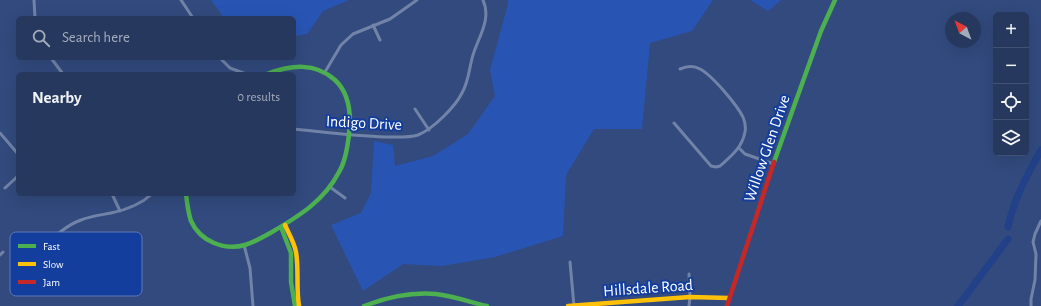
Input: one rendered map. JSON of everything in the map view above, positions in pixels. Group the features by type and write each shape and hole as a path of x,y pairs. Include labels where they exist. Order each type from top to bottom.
{"main road":[{"name":"Willow Glen Drive","path":"727,306 774,164 821,31 834,0"},
{"path":"186,196 191,220 196,229 203,237 213,244 230,247 252,242 299,217 330,187 340,171 346,155 350,118 346,95 337,82 325,72 312,67 296,66 273,72"},
{"path":"283,226 291,253 291,282 295,306"},
{"path":"283,226 294,246 296,256 297,298 299,306"},
{"path":"364,306 395,296 422,293 442,295 487,306"},
{"name":"Hillsdale Road","path":"568,306 690,297 729,298"}],"street":[{"path":"34,0 36,16"},
{"path":"181,0 192,16"},
{"path":"325,72 346,39 353,34 390,19 417,0"},
{"name":"Indigo Drive","path":"296,129 404,137 416,135 429,130 437,123 462,93 468,79 472,55 486,18 484,0"},
{"path":"373,25 380,40"},
{"path":"52,60 62,72"},
{"path":"222,60 230,68 241,72"},
{"path":"674,123 711,166 716,167 720,166 739,148 745,127 738,109 702,69 690,65 680,69"},
{"path":"415,109 429,130"},
{"path":"0,133 16,152"},
{"path":"739,148 745,154 774,164"},
{"path":"5,188 16,178"},
{"path":"330,187 345,198"},
{"path":"113,196 120,211"},
{"path":"60,232 70,225 86,218 120,211 143,201 149,196"},
{"path":"1031,306 1036,260 1033,242 1041,221"},
{"path":"244,245 250,268 253,306"},
{"path":"0,255 3,252"},
{"path":"570,262 574,306"},
{"path":"689,274 689,306"}],"shaded area":[{"path":"211,0 349,0 323,11 307,34 296,36 296,16 223,16"},
{"path":"508,0 713,0 692,31 650,43 642,129 594,129 566,175 563,236 495,257 442,266 403,264 363,291 331,225 361,213 371,193 374,141 393,145 395,166 433,156 468,134 495,96 490,70"},
{"path":"750,0 781,0 768,11"}],"waterway":[{"path":"1008,227 1017,197 1041,150"},
{"path":"958,306 1008,239"}],"traffic: fast":[{"path":"774,162 821,31 835,0"},
{"path":"186,196 191,221 200,234 214,243 229,247 237,247 256,241 301,214 318,200 333,182 342,167 349,135 349,111 345,94 335,80 319,70 294,67 273,72"},
{"path":"281,227 291,253 291,282 295,306"},
{"path":"364,306 381,300 417,294 449,296 487,306"}],"traffic: slow":[{"path":"285,225 293,241 296,252 299,306"},
{"path":"568,306 690,297 729,298"}],"traffic: jam":[{"path":"727,306 774,162"}]}
